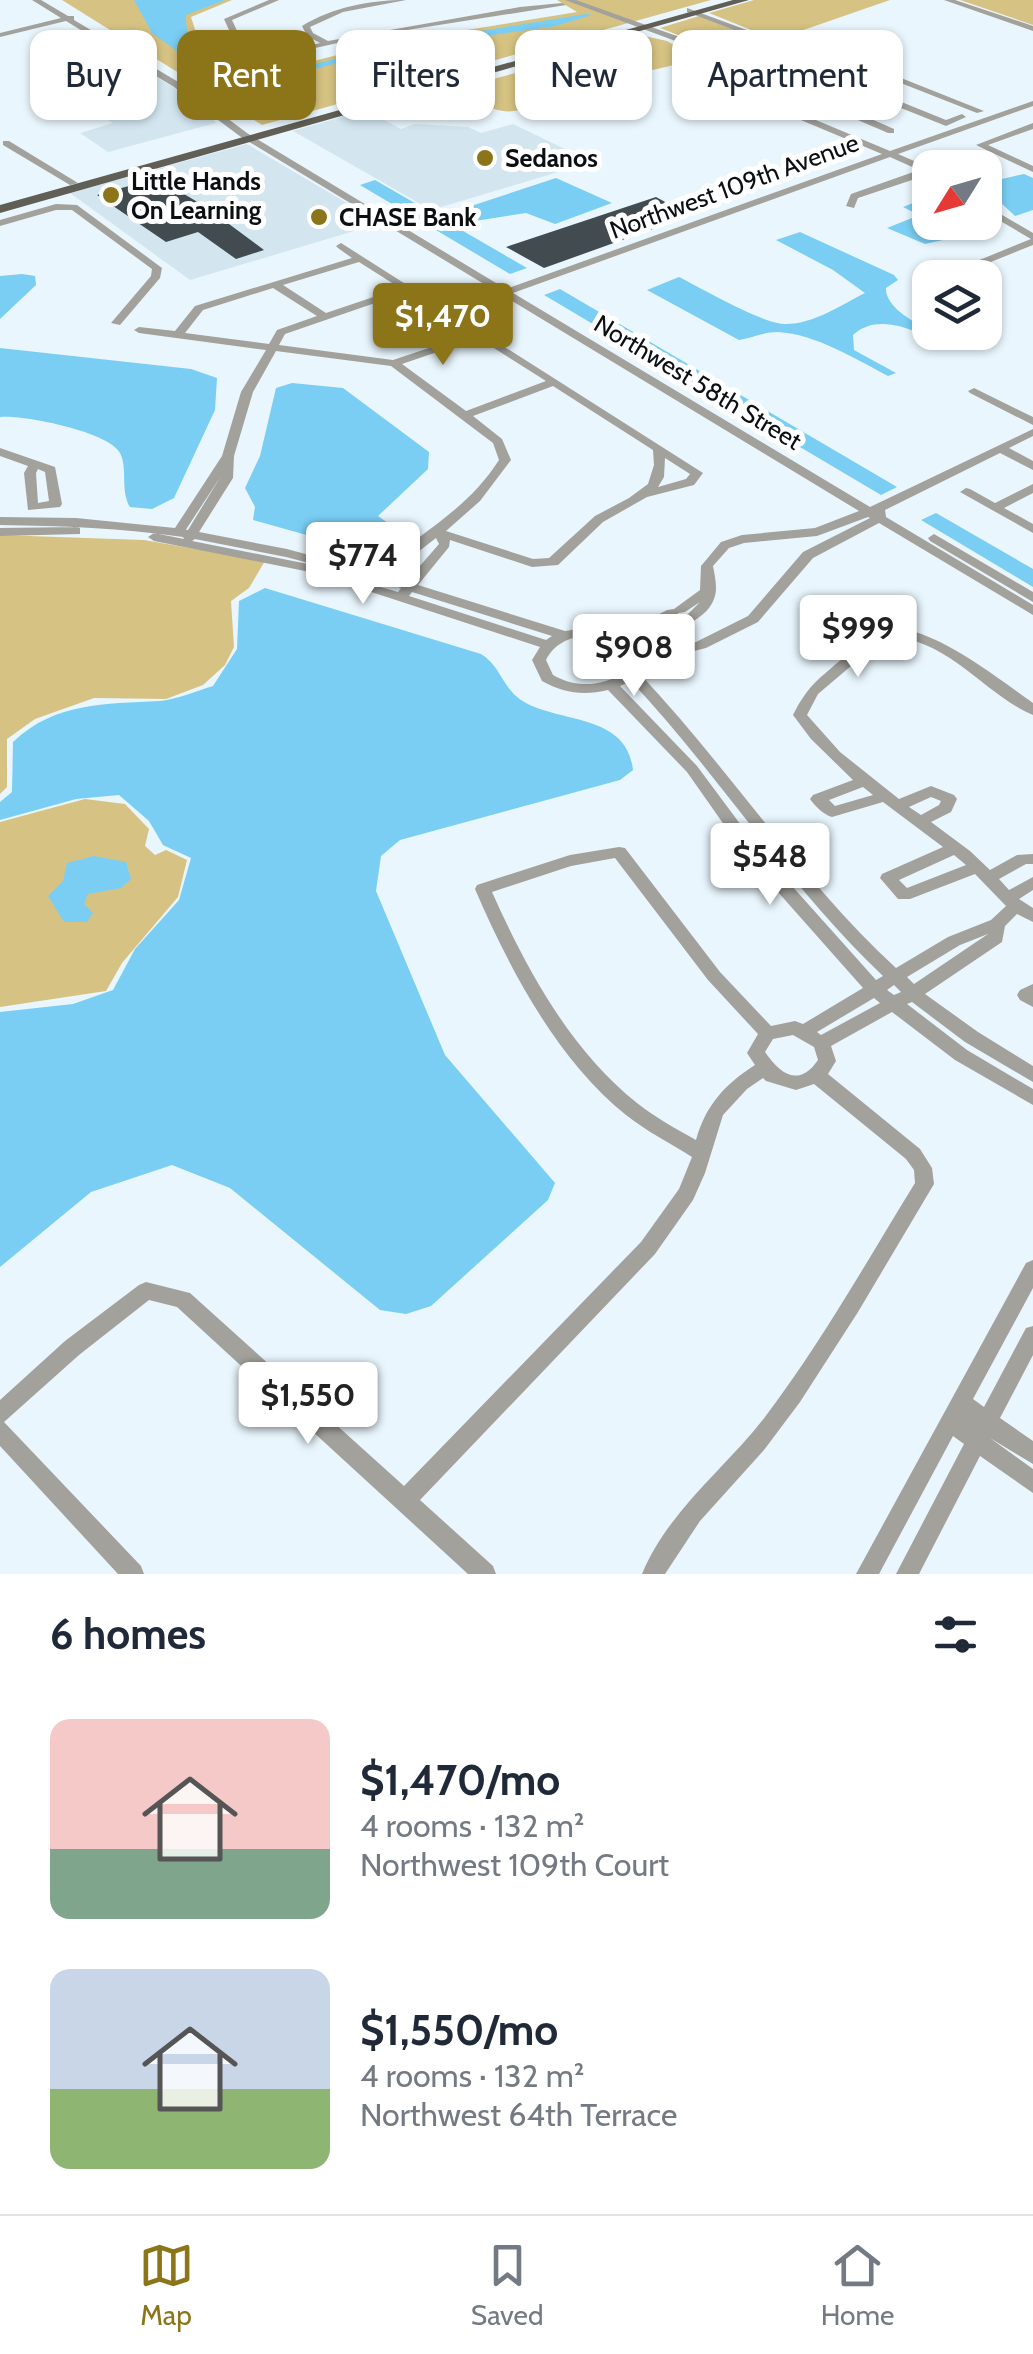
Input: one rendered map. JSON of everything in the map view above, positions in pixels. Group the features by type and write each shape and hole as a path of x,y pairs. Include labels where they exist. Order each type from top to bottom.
{"main road":[{"path":"694,12 727,0"},
{"path":"0,206 744,0"},
{"path":"0,206 252,136"}],"street":[{"name":"Northwest 58th Street","path":"36,0 190,93 252,136 880,512 1033,598"},
{"name":"Northwest 58th Street","path":"52,0 186,79 252,136"},
{"path":"275,0 236,14 228,23 239,46 266,57 566,2 643,26"},
{"path":"326,43 310,34 306,26 341,10 402,0"},
{"path":"509,0 519,10"},
{"path":"583,0 672,38"},
{"path":"948,0 1033,30"},
{"path":"694,12 741,30"},
{"path":"0,35 80,16"},
{"path":"903,78 980,111 946,123 903,105"},
{"path":"903,97 925,89"},
{"name":"Northwest 109th Avenue","path":"511,290 1033,102"},
{"path":"963,117 1007,135"},
{"path":"805,120 912,162"},
{"path":"860,143 890,131 865,120"},
{"path":"1033,126 980,145 1033,169"},
{"path":"6,143 72,183"},
{"path":"850,206 854,196 912,175"},
{"path":"0,223 56,208 74,208 157,268 156,276 116,322"},
{"path":"1002,219 1033,240"},
{"path":"987,260 1033,240"},
{"path":"341,246 696,473 697,478 644,494 597,521 552,562 532,562 442,533"},
{"path":"178,334 200,308 358,258"},
{"path":"275,284 322,315"},
{"path":"182,535 227,478 228,456 246,392 271,346 290,326 406,288"},
{"name":"Northwest 58th Street","path":"511,290 866,509"},
{"path":"192,316 222,340"},
{"path":"139,330 394,364 498,441 506,460 442,533 426,538 374,581"},
{"path":"394,364 480,334"},
{"path":"471,419 559,386"},
{"path":"1033,410 985,386 974,391 1033,422"},
{"path":"564,635 547,646 539,660 541,671 556,684 582,690 612,686 635,668 692,648 753,618 808,556 880,512 1033,432"},
{"path":"1003,447 1032,463"},
{"path":"644,494 661,475 658,450"},
{"path":"0,452 36,463"},
{"path":"996,508 1033,488"},
{"path":"966,492 1033,530"},
{"path":"0,521 85,521 182,535 374,581 564,635 598,631 628,641 705,608 712,593 707,566 725,545 742,539 817,532 866,509 880,512"},
{"name":"Northwest 58th Street","path":"880,512 1033,611"},
{"path":"0,532 182,535"},
{"path":"406,591 445,544 442,533"},
{"path":"784,537 790,549 808,556"},
{"path":"406,591 547,646"},
{"path":"660,625 675,644 692,648"},
{"path":"1033,710 908,631 880,634 812,692 800,715 827,750 955,848 1012,903 1033,916"},
{"path":"628,641 635,668 712,759 773,842 896,977 913,993 1033,1075"},
{"path":"612,686 692,769 752,852 874,990 980,1066 1033,1098"},
{"path":"866,780 818,799 832,812 930,791 945,794 950,804 921,821"},
{"path":"955,848 888,878 904,896 1023,859 1033,860"},
{"path":"702,1154 625,1104 573,1044 511,957 483,889 570,861 618,852 714,976 767,1033"},
{"path":"821,1043 913,993 996,938 997,924 1033,883"},
{"path":"805,1031 954,942 997,924"},
{"path":"1033,990 1026,995 1033,1000"},
{"path":"785,1027 805,1031 821,1043 827,1061 818,1076 796,1083 763,1069 757,1045 767,1033 785,1027"},
{"path":"980,1066 995,1051"},
{"path":"405,1500 630,1268 686,1194 702,1154 708,1117 739,1082 763,1069"},
{"path":"654,1574 685,1518 768,1430 794,1395 925,1184 924,1168 913,1154 818,1076"},
{"path":"866,1574 1033,1270"},
{"path":"0,1414 72,1348 146,1291 183,1299 485,1574"},
{"path":"907,1574 1033,1335"},
{"path":"955,1412 982,1431 1033,1482"},
{"path":"0,1431 133,1574"},
{"path":"982,1431 1033,1454"}],"shaded area":[{"path":"62,0 232,0 191,17 195,30 177,30 177,72 157,59 157,30 110,30"},
{"path":"557,0 711,0 603,30 515,30 515,55 495,60 495,30 466,30 577,12"},
{"path":"754,0 890,0 803,30 751,30 709,13"},
{"path":"960,0 1033,0 1033,25"},
{"path":"699,16 735,30 672,33 660,28"},
{"path":"652,38 672,44 672,65 652,70"},
{"path":"336,55 336,104 316,110 316,60"},
{"path":"515,73 515,110 495,109 495,79"},
{"path":"157,77 177,90 177,120 216,123 108,152 80,133 113,123 108,120 157,120"},
{"path":"336,119 384,120 401,129 415,124 468,127 481,133 513,124 592,162 431,210 293,131"},
{"path":"254,120 280,120 262,125"},
{"path":"247,144 381,223 190,280 70,193"},
{"path":"0,535 144,540 265,561 249,588 231,601 234,647 225,665 203,685 166,699 94,698 35,719 7,739 7,787 0,794"},
{"path":"85,799 125,804 149,829 145,846 155,855 166,850 187,860 178,897 122,963 106,991 0,1007 0,822"}],"water":[{"path":"134,0 225,0 186,15 188,30 177,30 177,51 157,37 157,30 150,30"},
{"path":"592,15 555,26 495,35 495,30 487,30"},
{"path":"336,59 336,63 316,69 316,64"},
{"path":"1024,174 1033,178 1033,210 1015,216 1002,204 1002,179"},
{"path":"556,178 612,203 555,224 526,213 475,221 462,209"},
{"path":"375,180 527,268 510,274 360,185"},
{"path":"912,218 912,239 887,228"},
{"path":"800,232 894,275 898,280 886,288 888,298 912,320 912,330 877,324 853,335 854,350 896,373 888,376 835,348 792,334 773,332 739,340 647,290 679,277 748,312 786,324 817,317 865,293 833,270 776,240"},
{"path":"0,276 35,276 36,285 0,319"},
{"path":"560,289 897,487 881,495 544,295"},
{"path":"0,348 191,369 217,378 215,410 174,498 152,509 130,507 122,459 113,445 64,426 0,417"},
{"path":"292,383 343,388 429,452 428,469 378,516 398,530 374,550 360,550 253,520 255,507 245,488 260,456 276,388"},
{"path":"936,513 1033,569 1033,587 921,520"},
{"path":"265,588 481,654 521,700 588,722 618,738 628,751 633,770 620,780 400,840 381,856 376,891 445,1055 555,1183 548,1200 431,1306 406,1314 380,1310 230,1188 172,1165 91,1192 0,1267 0,1012 73,1004 113,990 135,949 179,900 191,858 163,845 149,821 119,795 76,799 0,820 0,802 12,792 13,742 63,712 167,700 213,686 237,649 239,601"},
{"path":"94,856 126,862 131,879 121,888 88,894 84,904 93,913 87,922 64,922 48,896 63,881 67,863"}],"building":[{"path":"157,178 206,207 264,250 236,259 198,232 166,242 97,195"},
{"path":"656,197 678,209 651,219 664,225 544,268 506,247"}],"place":[{"name":"Sedanos","path":"485,158"},
{"name":"Little Hands On Learning","path":"111,195"},
{"name":"CHASE Bank","path":"319,217"}]}
